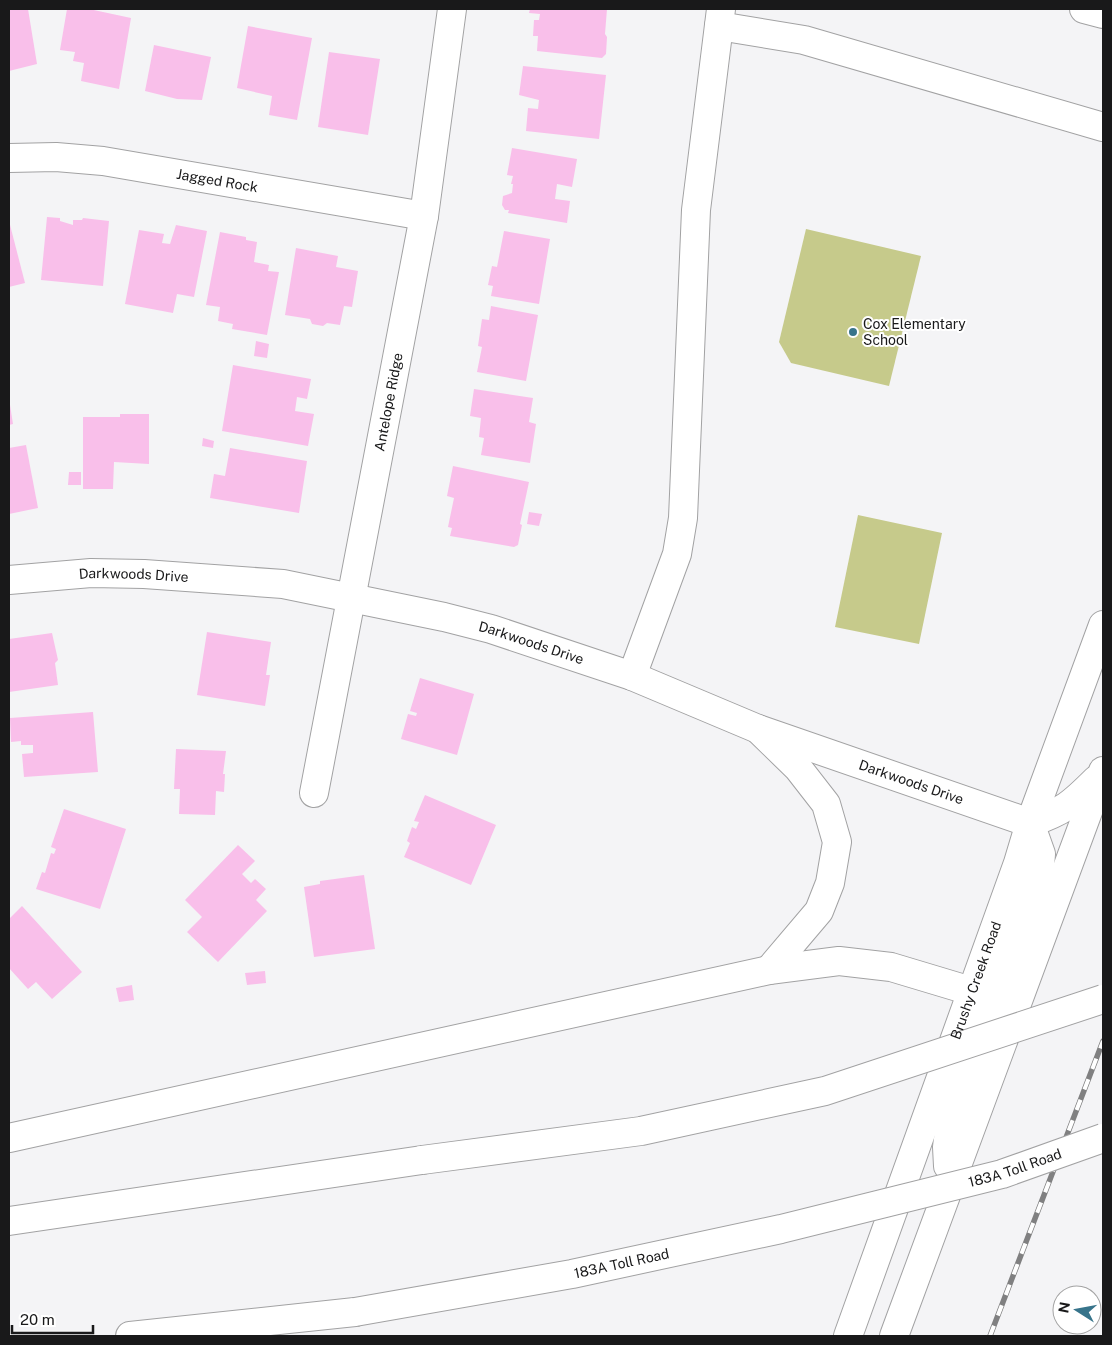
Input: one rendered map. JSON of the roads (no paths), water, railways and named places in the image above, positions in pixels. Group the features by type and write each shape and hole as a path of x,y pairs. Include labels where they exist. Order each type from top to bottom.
{"main road":[{"name":"Antelope Ridge","path":"314,794 353,598 424,216 452,9"},
{"path":"1084,9 1103,14"},
{"path":"632,676 677,554 683,518 696,210 720,17 1091,124"},
{"name":"Jagged Rock","path":"9,158 56,157 103,161 424,216"},
{"name":"Darkwoods Drive","path":"9,580 92,573 144,574 283,584 491,629 632,676 758,730 1030,823"},
{"name":"Brushy Creek Road","path":"848,1336 983,996 1030,823 1103,625"},
{"path":"758,730 798,768 826,804 837,842 830,883 820,911 769,970"},
{"path":"1030,823 1057,814 1069,807 1103,773"},
{"path":"894,1336 1103,773"},
{"path":"9,1138 769,970 839,961 891,967 983,996 950,1124 947,1147 950,1184"},
{"path":"9,1221 422,1160 640,1131 824,1091 1103,999"},
{"name":"183A Toll Road","path":"130,1336 355,1312 572,1274 781,1229 1002,1174 1103,1138"}],"railway":[{"path":"990,1336 1103,1041"}],"place":[{"name":"Cox Elementary School","path":"853,332"}]}
